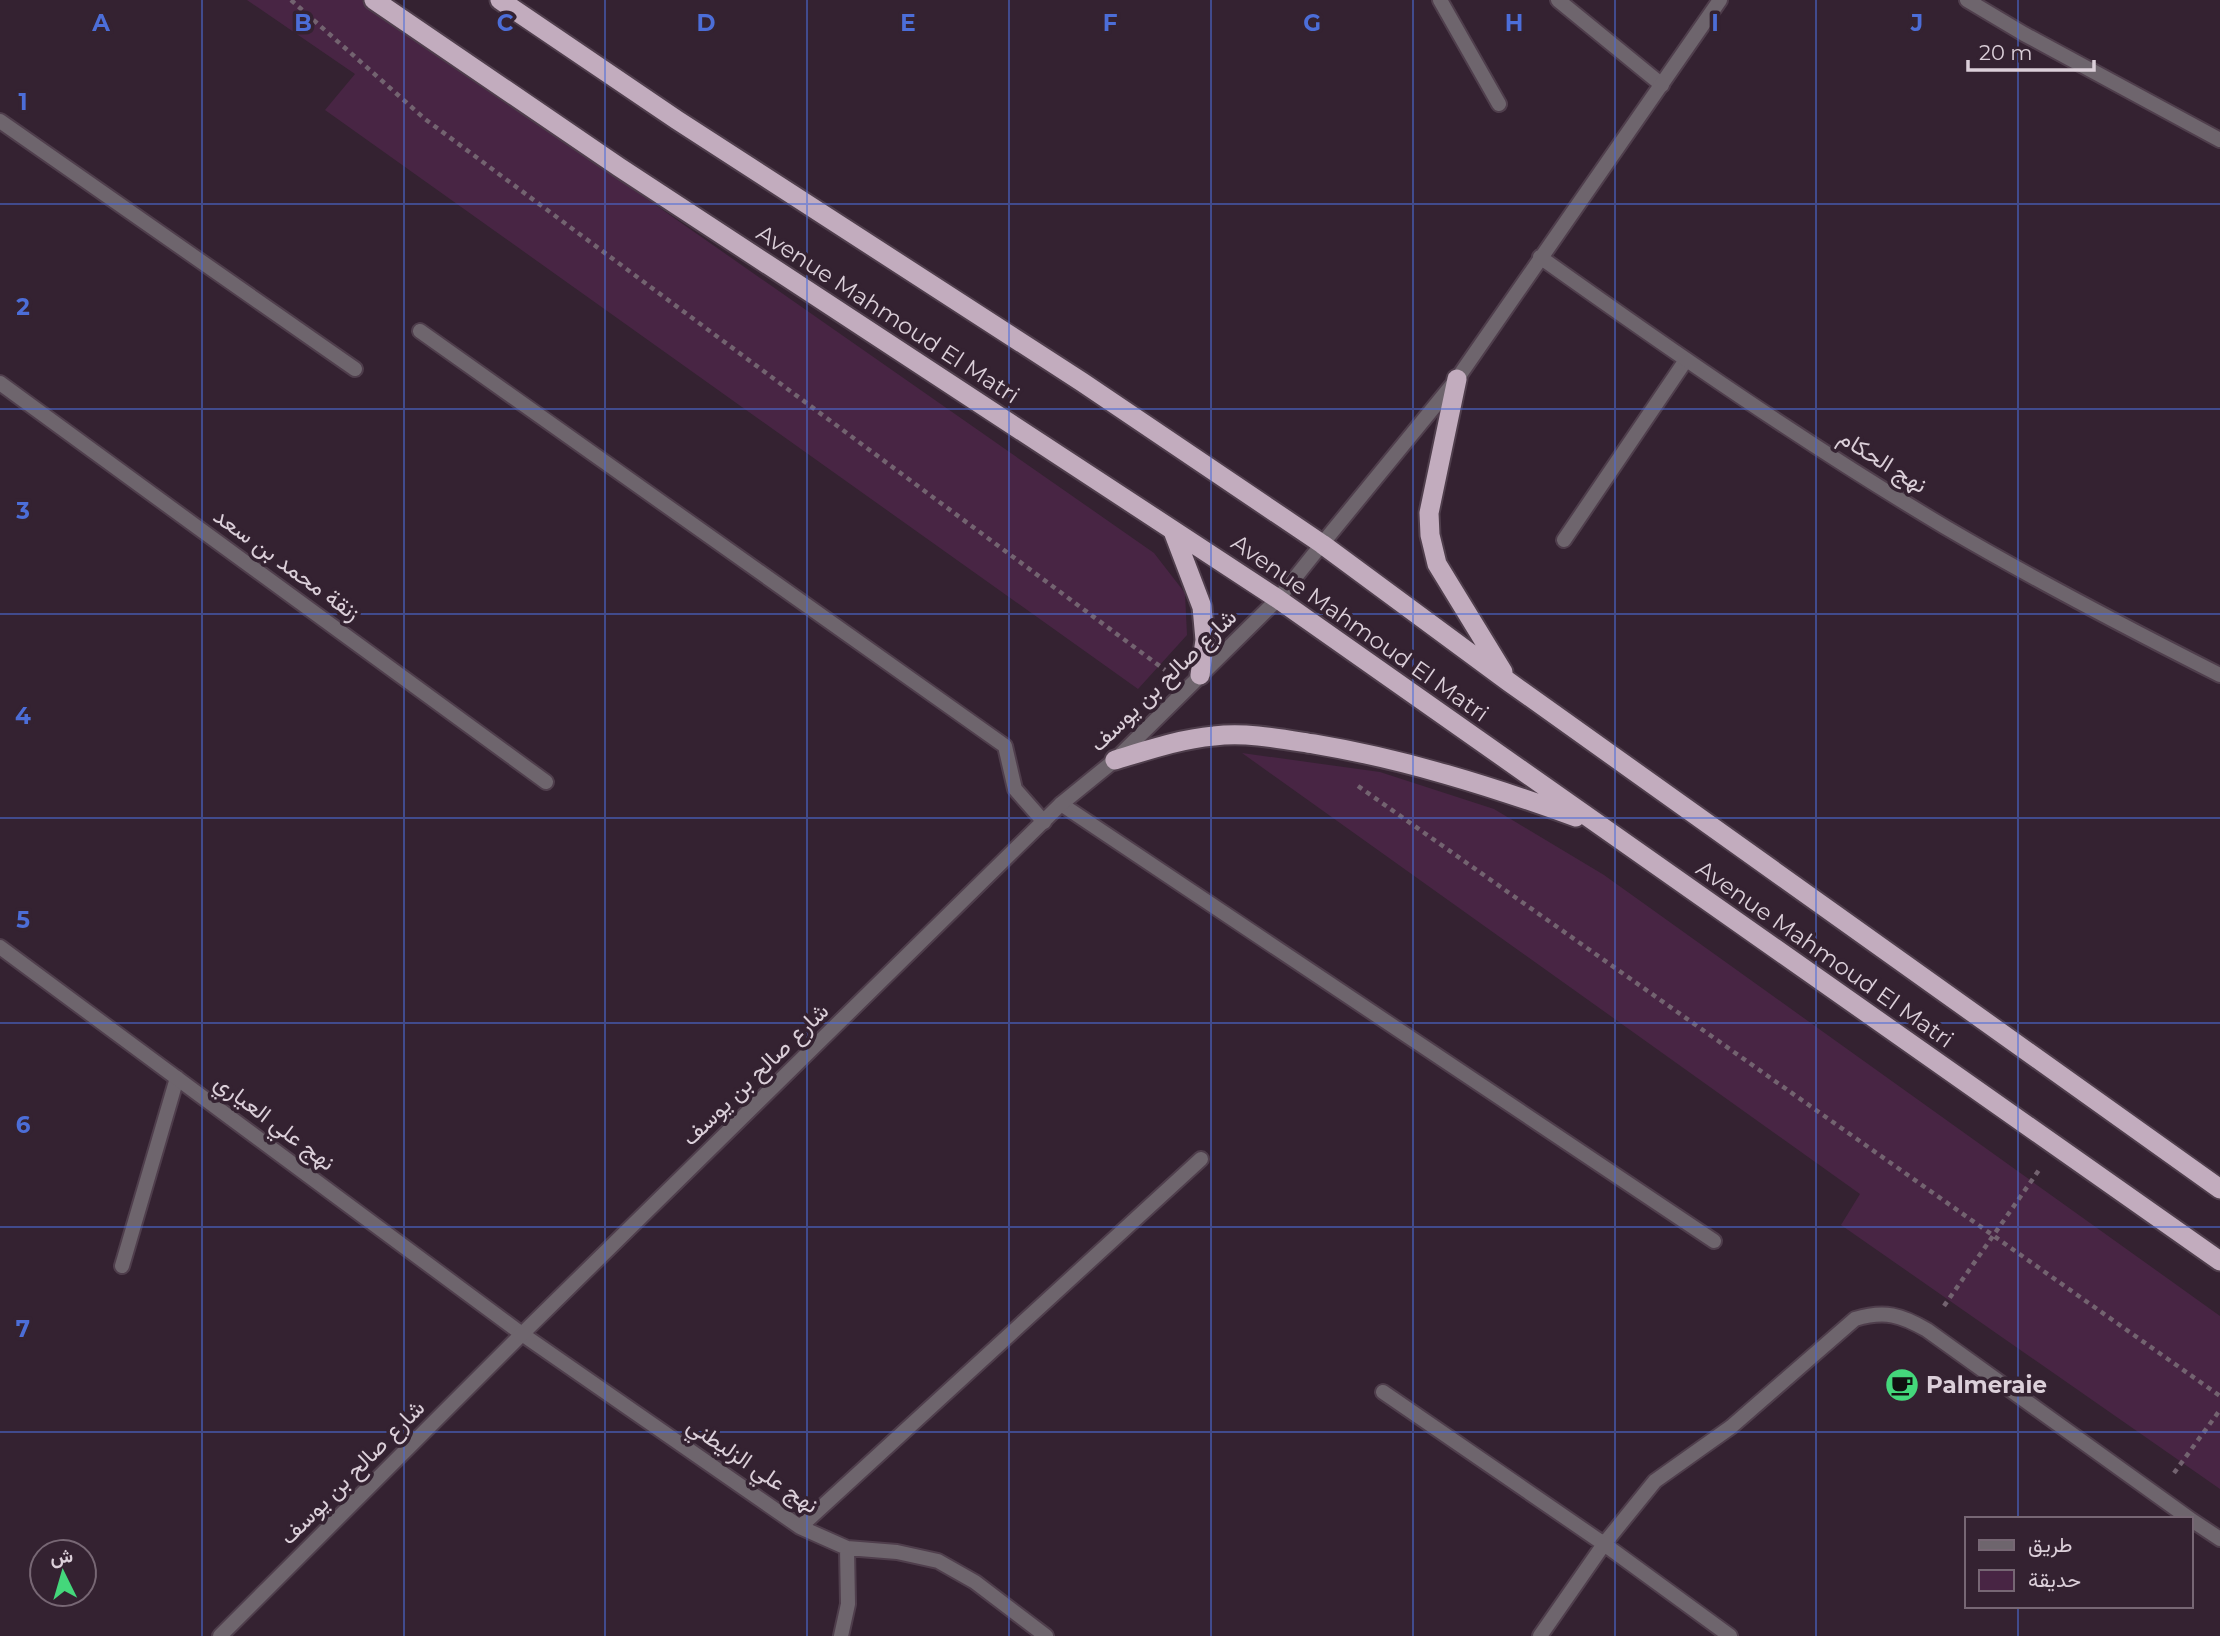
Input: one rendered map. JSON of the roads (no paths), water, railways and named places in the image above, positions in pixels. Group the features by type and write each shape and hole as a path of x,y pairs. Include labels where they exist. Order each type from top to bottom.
{"highway":[{"name":"Avenue Mahmoud El Matri","path":"374,0 619,167 1278,598 2220,1261"},
{"name":"Avenue Mahmoud El Matri","path":"500,0 677,120 1082,382 1322,544 1509,682 2220,1189"},
{"path":"1457,379 1429,513 1430,535 1437,564 1509,682"},
{"path":"1173,531 1202,607 1205,640 1200,675"},
{"path":"1115,760 1165,745 1215,735 1270,737 1357,751 1430,768 1601,826"}],"street":[{"path":"1440,0 1499,104"},
{"path":"1558,0 1662,85"},
{"name":"شارع صالح بن يوسف","path":"220,1636 522,1334 1061,804 1115,760 1278,598 1457,379 1720,0"},
{"path":"1967,0 2024,34 2220,140"},
{"path":"0,121 355,369"},
{"name":"نهج الحكام","path":"1540,257 1686,360 1945,527 2095,612 2220,675"},
{"path":"420,331 1005,746 1015,789 1044,822"},
{"path":"1564,540 1686,360"},
{"name":"زنقة محمد بن سعد","path":"0,383 546,782"},
{"path":"1061,804 1714,1241"},
{"name":"نهج علي العياري","path":"0,947 522,1334"},
{"path":"122,1266 177,1078"},
{"path":"800,1527 1201,1159"},
{"path":"1540,1636 1604,1545 1655,1481 1731,1427 1855,1319 1876,1312 1906,1318 1927,1330 2187,1517"},
{"name":"نهج علي الزليطني","path":"522,1334 800,1527 847,1548 897,1552 938,1561 975,1582 1046,1636"},
{"path":"1383,1392 1730,1636"},
{"path":"2192,1520 2220,1539"},
{"path":"841,1636 848,1604 847,1548"}],"place":[{"name":"Palmeraie","path":"1902,1385"}]}
